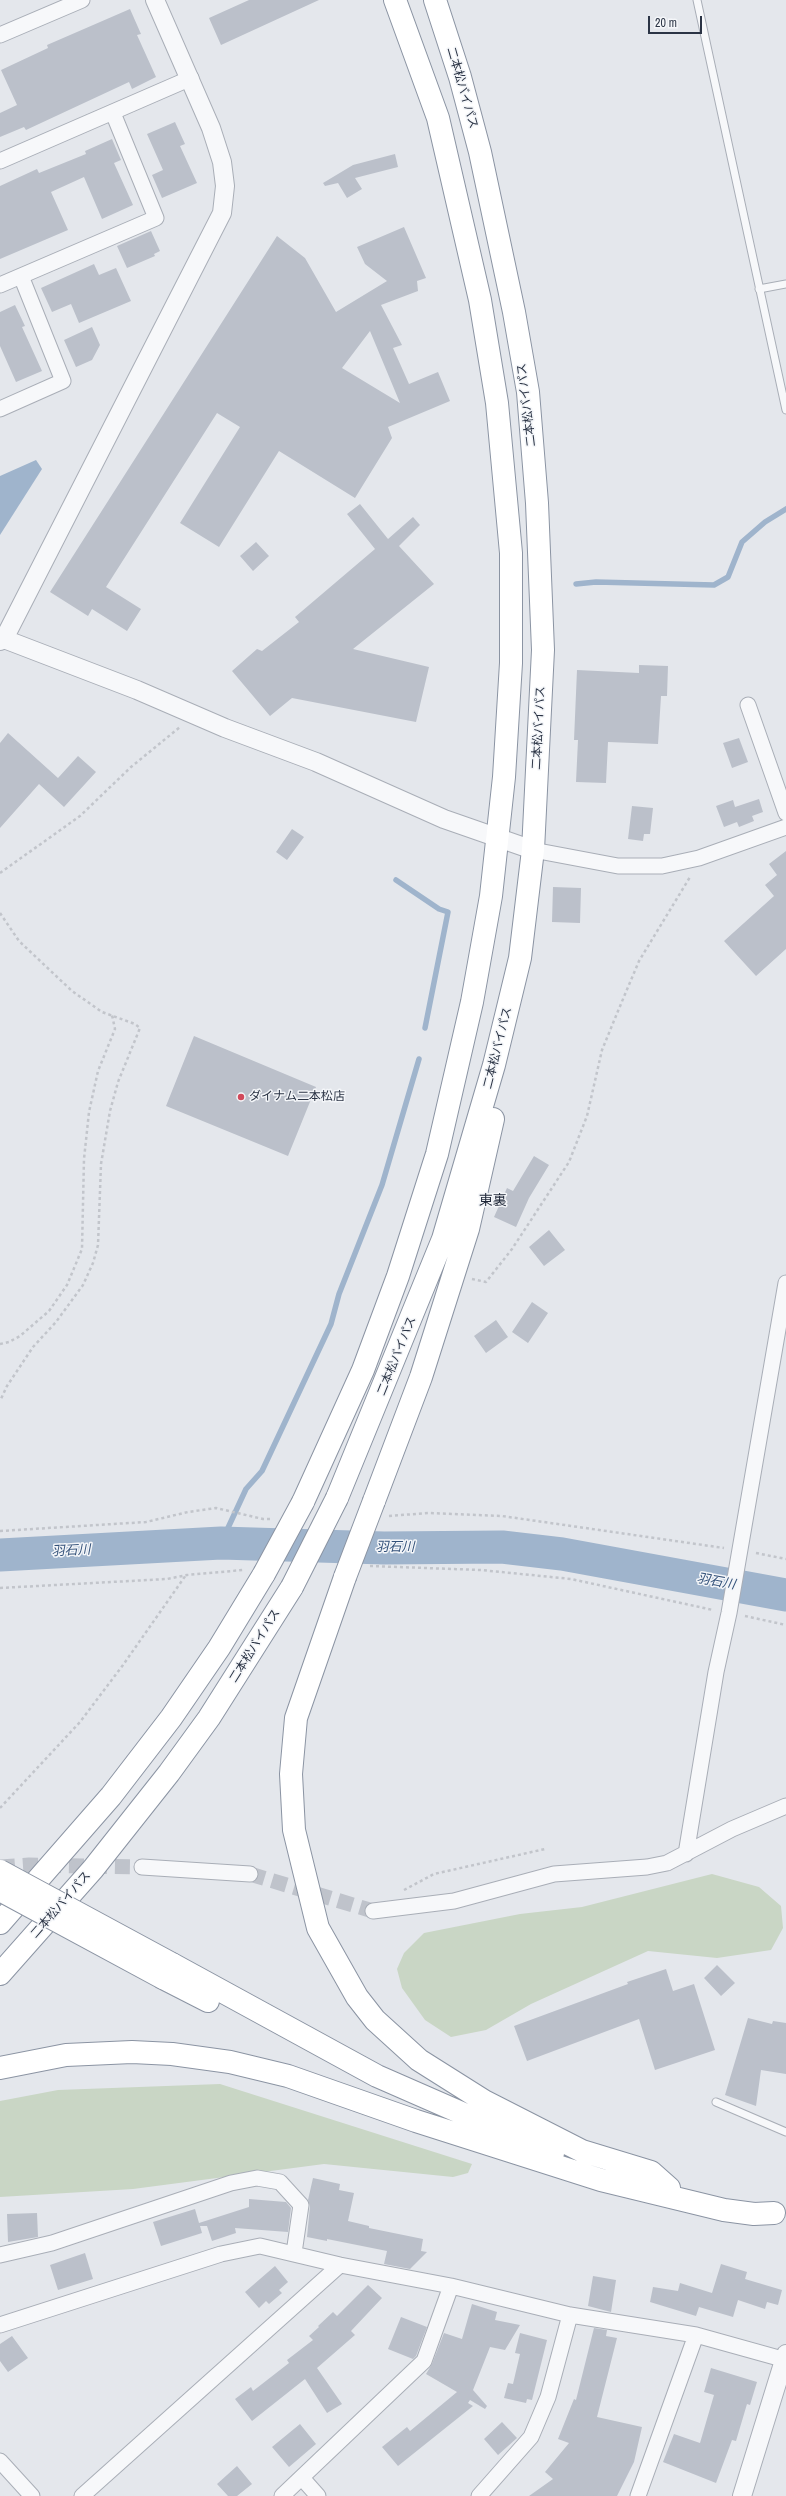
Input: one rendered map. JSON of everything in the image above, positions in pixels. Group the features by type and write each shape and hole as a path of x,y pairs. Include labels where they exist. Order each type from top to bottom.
{"highway":[{"path":"0,1923 111,1796 171,1718 219,1648 257,1572 303,1502 363,1370 398,1276 437,1154 472,1002 491,896 497,839 512,663 511,553 497,403 480,300 438,118 395,0"},
{"name":"二本松バイパス","path":"0,1974 93,1870 169,1773 209,1718 292,1587 337,1498 443,1239 494,1066 520,958 533,850 543,650 537,503 528,392 514,312 480,152 460,76 435,0"},
{"path":"520,958 513,1023 468,1229 380,1508 345,1577 296,1718 291,1774 294,1830 318,1928 357,1997 375,2020 419,2060 484,2100 582,2151 651,2172 669,2188"},
{"path":"0,1871 168,1971 361,2082 439,2117 539,2154 571,2171"},
{"path":"0,1890 168,1971 377,2076 578,2163 669,2188 780,2214"},
{"path":"0,2068 66,2055 132,2052 193,2056 230,2062 288,2076 416,2121 571,2171 668,2198 724,2210 754,2214 780,2214"}],"street":[{"path":"0,35 82,0"},
{"path":"156,0 191,78 222,162 225,186 222,213 2,640 137,690 193,714 316,762 444,819 497,839 533,850 630,867 662,866 699,858 786,827"},
{"path":"0,161 191,78"},
{"path":"0,285 156,218 113,112"},
{"path":"0,409 63,382 21,276"},
{"path":"748,705 786,813"},
{"path":"686,1854 716,1672 729,1611 737,1554 786,1283"},
{"path":"373,1911 454,1900 554,1874 647,1867 667,1863 732,1829 786,1806"},
{"path":"142,1867 250,1874"},
{"path":"0,2255 52,2243 231,2182 257,2178 280,2182 301,2204 294,2253"},
{"path":"0,2325 234,2251 260,2246 340,2265 451,2286 570,2314 696,2335 785,2358 742,2496"},
{"path":"82,2496 340,2265"},
{"path":"282,2496 424,2361 451,2286"},
{"path":"479,2496 531,2437 548,2397 570,2314"},
{"path":"638,2496 696,2335"},
{"path":"0,2462 32,2496"},
{"path":"302,2478 318,2496"}],"lane":[{"path":"698,0 786,410"},
{"path":"759,289 786,284"},
{"path":"716,2102 786,2132"}],"path":[{"path":"0,873 80,816 131,767 193,714"},
{"path":"454,1275 486,1282 512,1249 570,1162 587,1116 602,1050 618,1010 639,962 699,858"},
{"path":"0,913 19,940 72,991 102,1012 136,1024 140,1028 118,1082 110,1111 101,1164 98,1245 93,1263 84,1285 56,1322 33,1347 7,1386 0,1401"},
{"path":"0,1344 9,1342 20,1336 49,1311 67,1285 82,1249 84,1159 89,1112 98,1071 115,1029 112,1015"},
{"path":"0,1531 146,1522 188,1512 216,1508 248,1514 263,1519 278,1519"},
{"path":"380,1508 428,1513 502,1516 578,1525 737,1554 786,1559"},
{"path":"368,1566 480,1570 571,1579 729,1611 786,1625"},
{"path":"0,1588 167,1579 187,1574 257,1572"},
{"path":"0,1808 80,1722 123,1665 187,1574"},
{"path":"402,1891 434,1874 545,1849"}],"green space":[{"path":"712,1874 759,1887 781,1906 783,1928 771,1950 717,1958 648,1951 531,2004 486,2030 451,2037 425,2020 402,1988 397,1969 404,1953 424,1933 520,1914 582,1907"},
{"path":"220,2084 472,2164 468,2173 453,2177 324,2164 133,2189 0,2197 0,2101 58,2090"}],"water":[{"path":"36,460 42,469 0,535 0,476"}],"building":[{"path":"249,0 319,0 221,45 209,18"},
{"path":"130,9 141,34 137,35 156,77 132,89 129,82 26,130 24,127 0,137 0,113 17,105 1,70 48,48 47,45"},
{"path":"175,122 185,144 180,146 197,183 162,198 152,175 163,170 147,134"},
{"path":"112,139 121,160 114,163 133,205 102,219 84,177 51,192 68,230 0,259 0,186 37,169 39,173 86,154 85,151"},
{"path":"395,154 398,167 355,178 362,189 347,198 338,183 325,186 323,183 353,165"},
{"path":"404,227 426,278 417,281 418,291 381,305 402,345 393,348 409,384 438,372 450,401 388,427 392,438 355,498 279,451 219,547 180,523 240,427 217,413 106,587 141,609 127,631 92,609 88,616 50,592 277,236 305,258 336,312 387,281 365,264 357,247","holes":["370,331 400,403 342,368"]},
{"path":"151,231 160,251 154,254 155,256 127,268 117,246"},
{"path":"94,264 99,275 116,268 131,301 79,323 71,304 52,312 41,288"},
{"path":"15,305 25,326 22,327 42,371 16,382 0,346 0,312"},
{"path":"92,327 100,345 92,360 76,367 64,340"},
{"path":"360,504 388,539 413,517 420,525 399,546 434,584 353,649 429,667 416,722 292,698 270,716 232,671 257,649 262,651 299,622 295,617 375,549 347,514"},
{"path":"256,542 269,556 253,571 240,556"},
{"path":"639,665 668,666 667,696 661,696 658,744 608,742 606,783 576,782 578,740 574,740 577,670 639,673"},
{"path":"8,733 58,778 78,756 96,772 64,807 39,784 0,828 0,743"},
{"path":"739,738 748,762 732,768 723,743"},
{"path":"759,799 763,812 752,816 754,821 739,827 737,822 724,827 716,806 733,800 735,807"},
{"path":"632,806 653,808 650,834 644,834 643,841 628,839"},
{"path":"292,829 304,837 287,860 276,852"},
{"path":"786,851 786,949 756,976 724,941 774,896 765,885 777,875 769,864"},
{"path":"553,887 581,888 580,923 552,922"},
{"name":"ダイナム二本松店","path":"194,1036 316,1087 288,1156 166,1106"},
{"path":"534,1156 549,1165 529,1198 516,1227 494,1217 507,1188 513,1191"},
{"path":"549,1230 565,1250 544,1266 529,1247"},
{"path":"532,1302 548,1313 528,1343 512,1332"},
{"path":"496,1320 508,1337 486,1353 474,1336"},
{"path":"717,1965 735,1983 721,1996 704,1978"},
{"path":"666,1969 673,1991 694,1984 715,2050 655,2070 639,2019 527,2061 514,2026 628,1984 627,1982"},
{"path":"748,2018 772,2024 773,2021 786,2023 786,2074 761,2070 756,2106 725,2095"},
{"path":"313,2178 340,2184 339,2190 354,2193 348,2221 369,2226 369,2228 423,2239 421,2251 427,2252 410,2269 384,2264 387,2251 327,2239 327,2241 307,2237 310,2206 308,2200"},
{"path":"249,2199 286,2202 291,2208 288,2232 235,2228 236,2233 212,2241 207,2226 200,2226 202,2233 161,2246 153,2222 195,2209 199,2223 249,2207"},
{"path":"37,2213 38,2237 8,2242 7,2214"},
{"path":"85,2253 93,2279 58,2290 50,2265"},
{"path":"721,2264 747,2272 745,2279 782,2290 778,2305 767,2302 765,2309 738,2300 733,2317 699,2307 696,2316 650,2302 653,2287 678,2291 680,2283 712,2293"},
{"path":"275,2266 288,2282 279,2290 282,2293 269,2304 266,2301 259,2308 245,2292"},
{"path":"593,2276 616,2280 611,2312 588,2306"},
{"path":"368,2285 382,2298 351,2331 355,2335 317,2368 342,2404 327,2413 305,2379 252,2421 235,2399 251,2387 253,2391 289,2363 287,2360 313,2340 309,2336 319,2327 318,2326 333,2312 337,2316"},
{"path":"472,2304 497,2312 495,2320 520,2325 505,2350 490,2347 473,2390 487,2406 485,2409 470,2400 468,2403 473,2406 398,2466 382,2447 407,2427 410,2431 457,2392 426,2374 432,2364 444,2333 462,2339"},
{"path":"401,2317 427,2327 416,2356 413,2359 388,2349"},
{"path":"594,2328 607,2330 606,2336 617,2338 597,2417 642,2427 634,2462 617,2496 529,2496 553,2479 545,2472 569,2443 558,2439 574,2399 576,2400"},
{"path":"520,2333 547,2340 532,2400 527,2399 526,2403 504,2398 508,2383 513,2384 520,2354 515,2353"},
{"path":"12,2336 28,2358 8,2372 0,2361 0,2344"},
{"path":"711,2368 757,2382 750,2405 747,2404 736,2441 732,2440 716,2483 663,2462 674,2434 700,2443 714,2395 704,2392"},
{"path":"502,2422 517,2438 498,2455 484,2439"},
{"path":"300,2424 316,2444 289,2467 272,2447"},
{"path":"237,2466 252,2484 237,2496 228,2496 217,2484"}],"waterway":[{"path":"576,584 596,582 714,585 728,577 742,542 765,522 786,509"},
{"path":"396,880 439,909 448,912 425,1028"},
{"path":"221,1543 246,1489 262,1471 331,1324 339,1294 382,1185 419,1059"},
{"name":"羽石川","path":"0,1555 221,1543 384,1548 502,1547 562,1554 786,1595"}],"tunnel":[{"path":"0,1867 29,1865 142,1867"},
{"path":"250,1874 373,1911"}],"place":[{"name":"ダイナム二本松店","path":"241,1097"}],"district":[{"name":"東裏","path":"493,1201"}]}
